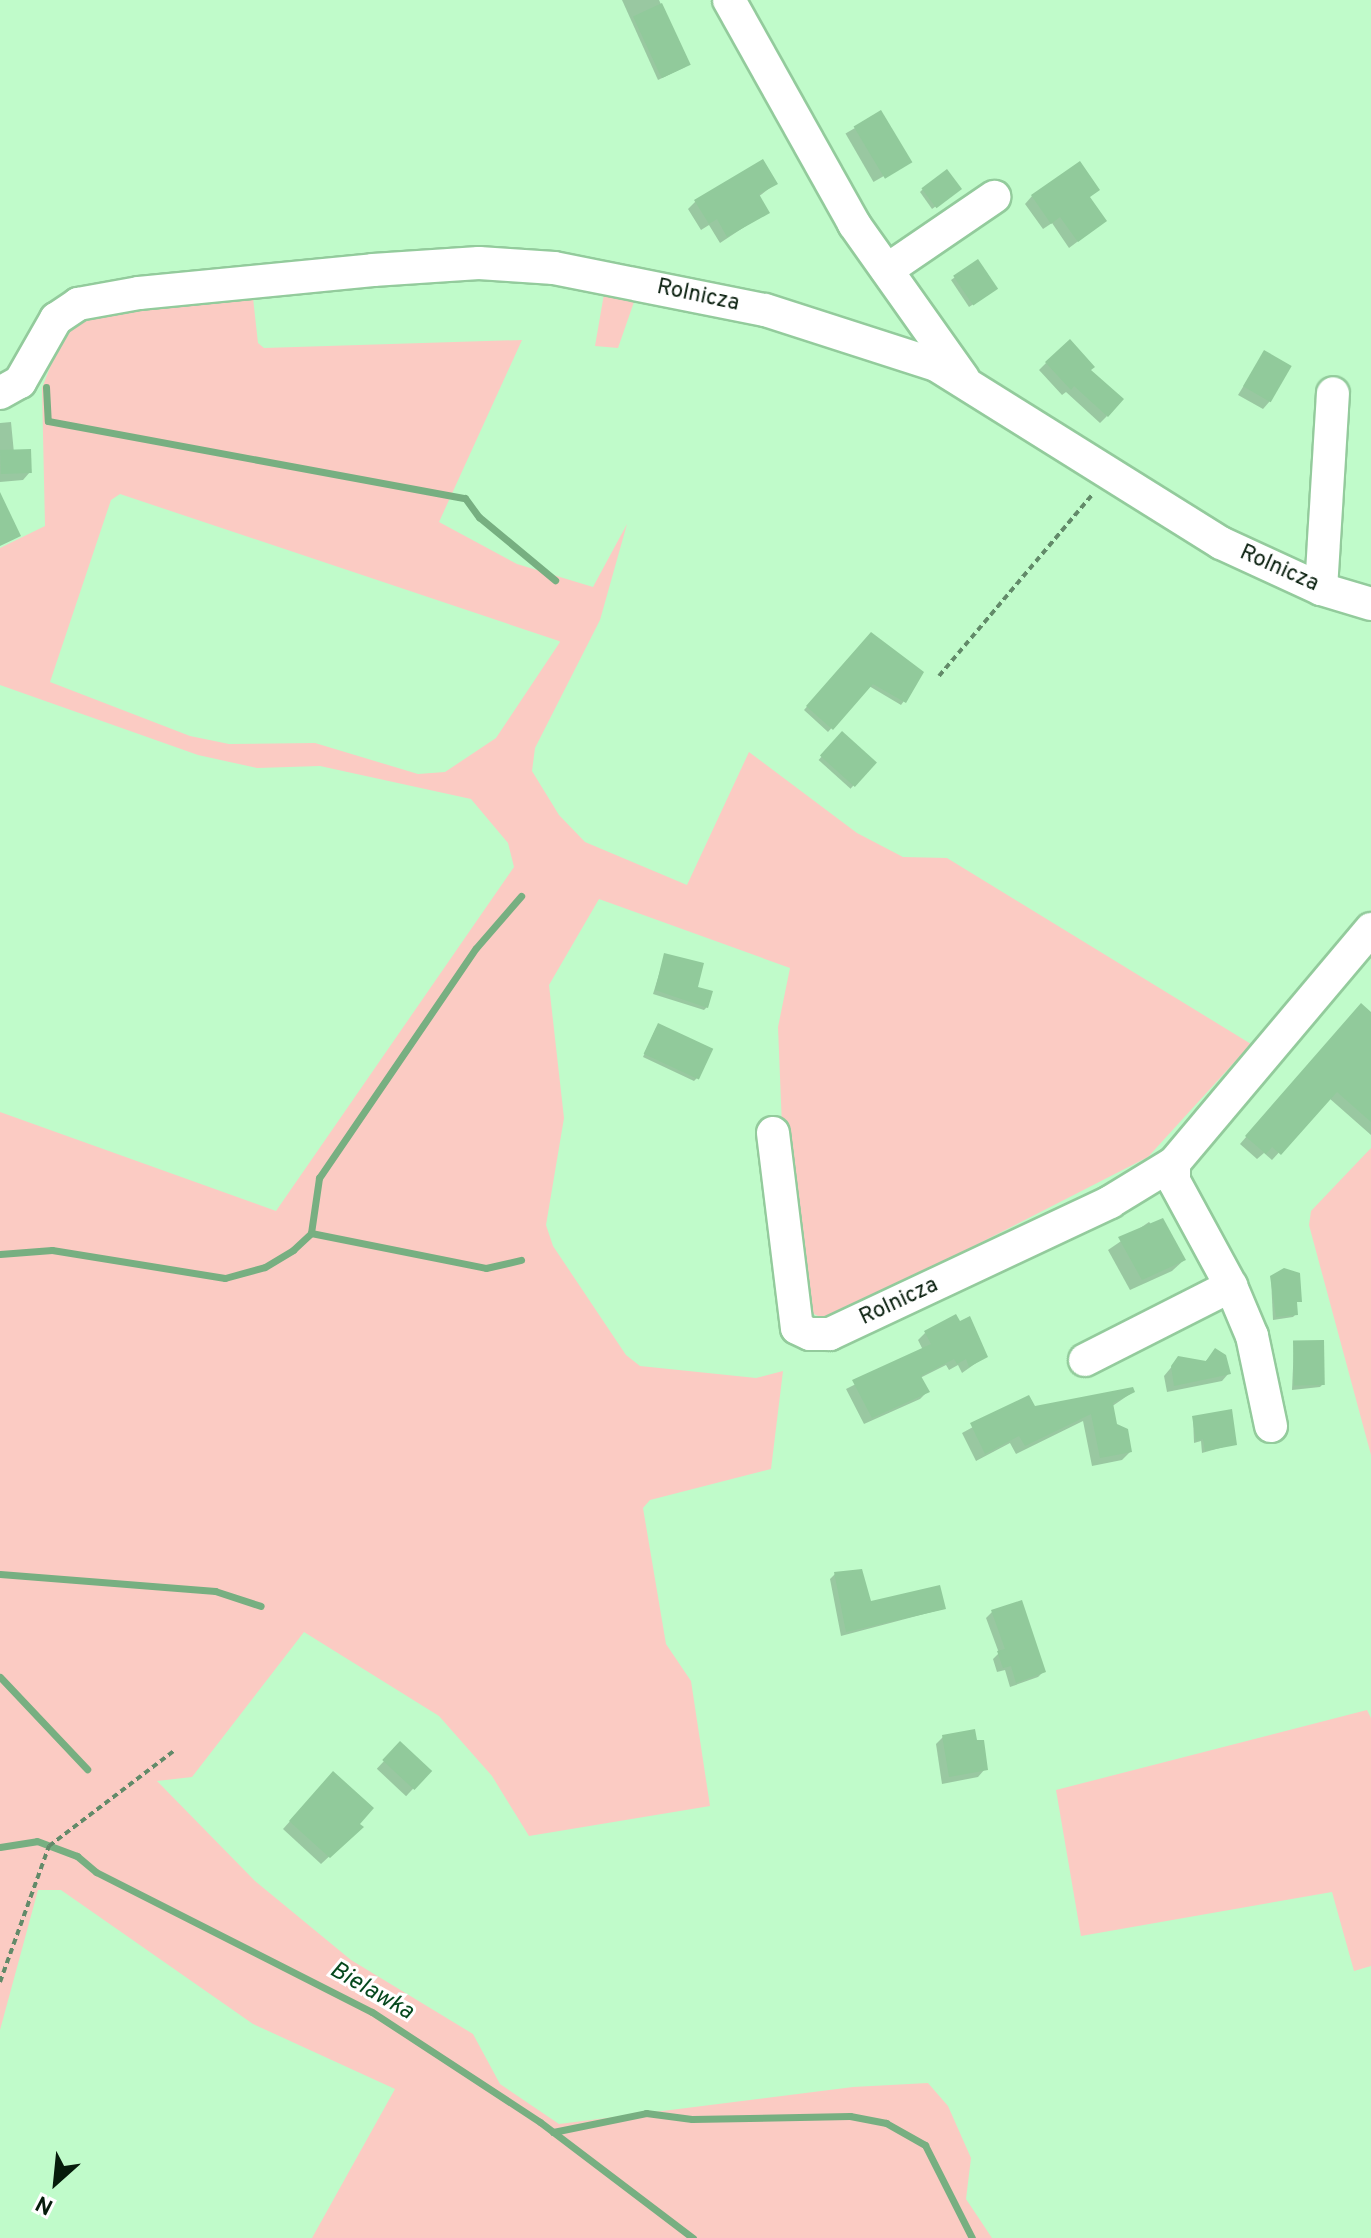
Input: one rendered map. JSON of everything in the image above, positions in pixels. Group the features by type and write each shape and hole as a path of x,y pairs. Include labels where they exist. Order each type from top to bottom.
{"street":[{"path":"729,0 854,224 966,385"},
{"path":"887,270 994,197"},
{"name":"Rolnicza","path":"0,393 20,382 56,319 78,304 139,293 479,263 554,268 765,310 936,365 1221,543 1321,589 1371,604"},
{"path":"1321,589 1333,393"},
{"name":"Rolnicza","path":"773,1133 797,1328 810,1334 830,1334 1145,1185 1174,1163 1371,929"},
{"path":"1174,1163 1174,1181 1231,1286 1252,1336 1271,1426"},
{"path":"1085,1360 1231,1286"}],"path":[{"path":"939,676 1109,475"},
{"path":"0,1982 49,1846 175,1750"}],"shaded area":[{"path":"604,294 635,299 618,348 595,346"},
{"path":"253,298 258,343 264,348 522,340 439,522 517,564 593,587 627,524 600,620 535,748 532,771 559,815 585,842 687,885 749,752 857,833 903,857 947,858 1251,1044 1148,1157 835,1317 820,1317 806,1310 782,1127 778,1027 790,968 599,899 549,985 564,1118 546,1225 553,1246 626,1355 640,1366 756,1378 783,1371 771,1469 650,1500 643,1508 666,1644 691,1681 710,1806 529,1836 492,1776 439,1716 304,1632 192,1777 157,1781 255,1881 351,1960 473,2034 500,2084 559,2124 853,2087 928,2083 948,2106 971,2158 966,2199 992,2238 312,2238 395,2089 253,2024 61,1890 38,1890 0,2030 0,1112 276,1211 514,867 508,843 471,799 320,766 257,768 198,755 0,685 0,548 45,526 42,388 60,341 75,322 109,304","holes":["120,494 559,641 496,738 445,772 418,774 315,743 229,744 190,736 50,682 111,500"]},
{"path":"1371,1148 1371,1455 1309,1225 1311,1211"},
{"path":"1367,1710 1371,1718 1371,1966 1354,1971 1332,1892 1081,1936 1056,1790"}],"building":[{"path":"662,3 691,65 662,78 633,17"},
{"path":"881,110 912,162 885,179 854,126"},
{"path":"763,159 778,184 759,194 770,213 727,237 717,219 709,224 694,200"},
{"path":"1080,161 1100,190 1090,197 1107,221 1078,242 1060,217 1051,224 1031,195"},
{"path":"947,169 962,189 936,208 921,188"},
{"path":"978,259 998,289 973,306 953,276"},
{"path":"1070,339 1095,367 1091,370 1124,399 1108,417 1074,386 1071,390 1045,362"},
{"path":"1264,350 1292,366 1271,402 1243,386"},
{"path":"31,449 32,473 1,474 0,450"},
{"path":"0,492 21,536 0,546"},
{"path":"871,632 924,672 906,703 873,684 833,730 806,706"},
{"path":"842,731 877,762 855,787 820,756"},
{"path":"664,953 704,963 698,987 713,991 708,1008 655,990"},
{"path":"1361,1003 1371,1012 1371,1122 1337,1092 1281,1155 1272,1147 1266,1154 1245,1136"},
{"path":"658,1023 713,1049 699,1080 644,1054"},
{"path":"1163,1218 1186,1260 1142,1280 1118,1237"},
{"path":"1284,1268 1300,1273 1302,1302 1297,1302 1298,1315 1276,1317 1270,1276"},
{"path":"956,1314 960,1321 970,1316 988,1357 969,1367 966,1359 957,1364 954,1359 921,1376 930,1392 872,1418 852,1380 931,1344 924,1331"},
{"path":"1324,1340 1325,1385 1294,1386 1293,1341"},
{"path":"1215,1348 1226,1355 1231,1374 1174,1386 1171,1366 1178,1356 1206,1361"},
{"path":"1133,1387 1135,1392 1113,1403 1117,1424 1128,1429 1132,1452 1100,1458 1091,1414 1025,1446 1019,1436 985,1454 970,1423 1029,1395 1035,1406"},
{"path":"1232,1409 1237,1445 1205,1451 1203,1439 1196,1441 1192,1416"},
{"path":"862,1569 871,1601 940,1585 946,1609 846,1632 834,1572"},
{"path":"1022,1600 1046,1672 1016,1683 1011,1666 1003,1668 997,1651 1005,1649 991,1610"},
{"path":"975,1729 977,1740 984,1740 988,1770 949,1777 942,1735"},
{"path":"400,1741 432,1771 414,1790 382,1760"},
{"path":"333,1771 374,1808 360,1824 364,1827 330,1858 289,1821"}],"waterway":[{"path":"46,387 48,421 465,498 479,517 555,580"},
{"path":"0,1254 52,1250 225,1278 265,1267 293,1250 311,1233 319,1178 476,948 521,896"},
{"path":"311,1233 486,1268 521,1260"},
{"path":"0,1574 215,1591 261,1606"},
{"path":"0,1677 87,1769"},
{"name":"Bielawka","path":"0,1847 37,1841 77,1856 96,1872 372,2012 540,2122 693,2238"},
{"path":"553,2132 646,2113 692,2119 850,2116 886,2123 925,2145 972,2238"}]}
